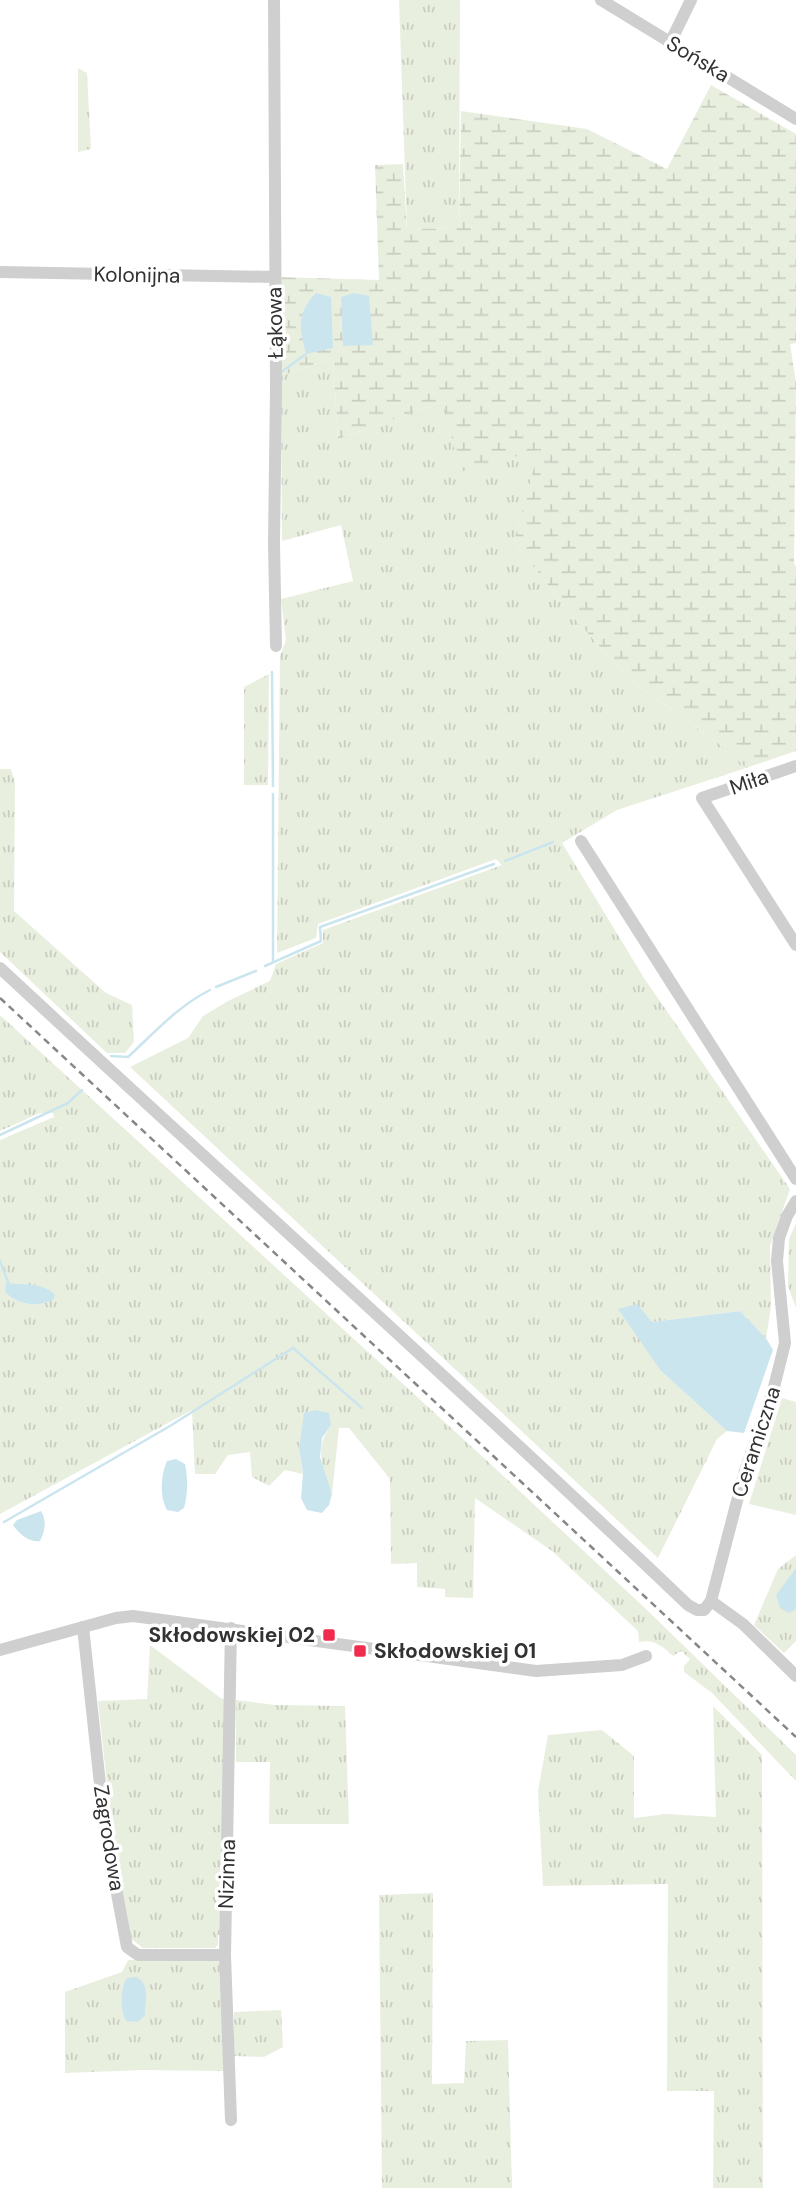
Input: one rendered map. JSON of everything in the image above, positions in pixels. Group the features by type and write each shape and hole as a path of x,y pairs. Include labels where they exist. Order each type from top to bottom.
{"street":[{"name":"Łąkowa","path":"274,0 276,646"},
{"name":"Sońska","path":"601,0 796,119"},
{"path":"670,43 691,0"},
{"name":"Kolonijna","path":"0,272 275,277"},
{"name":"Miła","path":"796,766 702,798 796,945"},
{"path":"581,841 796,1179"},
{"path":"0,968 484,1412 688,1605 702,1611 711,1601 743,1624 796,1676"},
{"name":"Ceramiczna","path":"711,1601 740,1489 774,1387 785,1343 777,1261 779,1238 796,1201"},
{"path":"0,1650 116,1618 133,1616 536,1671 622,1665 646,1656"},
{"name":"Zagrodowa","path":"83,1627 105,1830 127,1947 138,1955 225,1955"},
{"name":"Nizinna","path":"231,1628 225,1955 231,2120"}],"green space":[{"path":"399,0 460,0 459,228 407,229"},
{"path":"78,68 87,73 91,149 78,152"},
{"path":"711,85 796,134 796,343 790,344 796,382 796,751 746,768 729,751 629,679 567,610 514,541 539,450 460,472 443,402 338,439 333,358 281,376 278,277 379,280 375,165 403,164 407,229 459,228 461,111 587,129 667,169"},
{"path":"333,358 338,439 443,402 540,449 514,541 567,610 629,679 729,751 746,768 617,810 562,843 644,978 790,1189 770,1246 771,1307 766,1338 740,1311 652,1322 661,1371 727,1431 717,1439 658,1558 130,1067 188,1038 203,1016 270,981 276,964 323,943 323,930 502,865 496,859 318,924 316,938 277,953 280,656 286,640 281,599 353,581 341,525 282,541 281,376"},
{"path":"269,674 268,785 244,785 244,687"},
{"path":"0,769 11,769 15,783 14,911 106,993 132,1005 134,1042 125,1053 107,1053 0,952"},
{"path":"0,1015 648,1611 796,1755 796,1781 712,1693 684,1672 684,1666 690,1659 681,1651 673,1656 658,1644 639,1642 638,1631 552,1551 475,1498 473,1598 445,1597 445,1589 417,1587 417,1563 391,1564 390,1479 349,1428 339,1428 332,1494 321,1459 322,1443 331,1425 302,1433 299,1449 303,1474 285,1470 269,1486 252,1477 250,1452 228,1455 215,1474 195,1474 192,1410 0,1514 0,1140 54,1117 53,1113 40,1113 0,1131","holes":["7,1284 24,1284 53,1300 28,1304 5,1292"]},
{"path":"796,1223 796,1308 788,1286 789,1239"},
{"path":"782,1398 796,1402 796,1515 749,1504"},
{"path":"796,1555 796,1641 784,1653 754,1625 778,1569"},
{"path":"150,1645 222,1699 226,1699 226,1722 223,1725 226,1733 221,1935 218,1935 218,1945 215,1948 143,1948 131,1939 114,1849 98,1701 147,1699"},
{"path":"236,1700 275,1705 345,1706 349,1824 269,1824 270,1762 236,1762"},
{"path":"713,1706 762,1755 763,2188 713,2188 714,2091 667,2091 668,1884 543,1886 538,1791 548,1735 602,1730 634,1756 634,1818 667,1814 716,1817"},
{"path":"433,1893 432,2084 464,2083 466,2041 508,2040 512,2188 382,2188 379,1895"},
{"path":"215,1959 221,1963 225,2071 65,2073 65,1992 122,1972 128,1960"},
{"path":"281,2010 283,2047 264,2057 234,2056 234,2012"}],"water":[{"path":"316,293 331,297 333,348 306,354 302,336 302,315"},
{"path":"354,293 369,296 373,345 343,346 341,297"},
{"path":"6,1283 39,1286 55,1295 53,1300 41,1304 28,1304 5,1292"},
{"path":"637,1304 652,1322 740,1311 766,1338 773,1350 744,1433 727,1431 661,1371 618,1309"},
{"path":"315,1410 329,1413 331,1425 322,1438 320,1457 332,1494 329,1505 322,1513 307,1510 301,1498 303,1473 299,1449 304,1413"},
{"path":"176,1459 185,1464 187,1480 184,1508 178,1512 167,1510 162,1492 167,1461"},
{"path":"41,1511 45,1526 40,1541 24,1537 13,1525 17,1520"},
{"path":"796,1568 796,1609 789,1613 780,1608 776,1595"},
{"path":"136,1977 145,1988 145,2015 138,2022 126,2021 122,2005 123,1987 127,1978"}],"waterway":[{"path":"280,373 306,354"},
{"path":"272,672 273,786"},
{"path":"273,794 273,962"},
{"path":"505,861 553,842"},
{"path":"265,966 321,941 320,927 494,864"},
{"path":"216,987 256,971"},
{"path":"111,1056 128,1057 177,1012 210,990"},
{"path":"0,1135 68,1103 82,1090"},
{"path":"0,1261 10,1287"},
{"path":"4,1522 170,1426 293,1348 362,1408"}],"railway":[{"path":"0,998 796,1737"}],"place":[{"name":"Skłodowskiej 02","path":"329,1635"},
{"name":"Skłodowskiej 01","path":"360,1651"}]}
